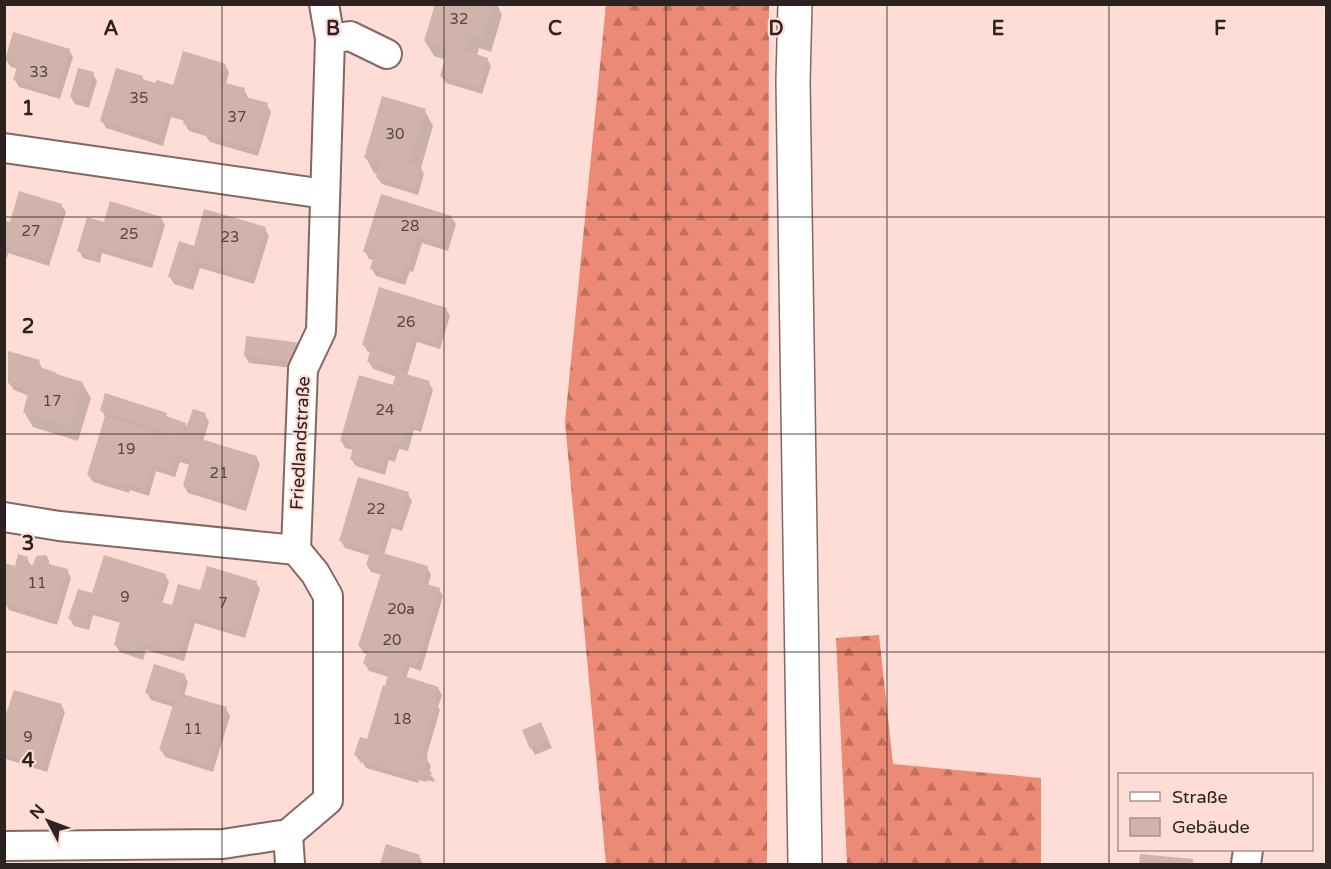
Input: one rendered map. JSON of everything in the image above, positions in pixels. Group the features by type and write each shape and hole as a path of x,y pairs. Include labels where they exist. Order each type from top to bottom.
{"main road":[{"path":"795,4 793,81 805,864"}],"street":[{"name":"Friedlandstraße","path":"296,550 303,369 321,331 330,39 324,4"},
{"path":"330,39 350,36 387,54"},
{"path":"4,147 325,194"},
{"path":"4,517 59,526 296,550 315,573 328,596 328,800 288,834 223,844 4,846"},
{"path":"288,834 290,864"}],"green space":[{"path":"606,4 769,5 767,864 606,864 565,422"},
{"path":"879,635 893,764 1041,778 1041,864 847,864 836,638"}],"building":[{"path":"435,4 493,4 483,37 471,34 466,51 488,58 479,87 440,76 448,48 424,41"},
{"path":"13,32 70,49 56,93 13,80 18,64 5,60"},
{"path":"183,51 226,64 221,82 245,88 243,96 268,103 255,149 204,135 206,130 183,124 185,116 167,110 159,139 100,121 116,68 143,76 142,79 155,83 157,80 173,85"},
{"path":"78,68 94,72 86,102 70,97"},
{"path":"382,96 426,109 410,162 421,166 414,189 376,177 380,163 364,158"},
{"path":"19,191 62,204 46,259 4,247 4,220 10,222"},
{"path":"381,194 452,216 444,244 418,237 409,265 406,264 401,279 370,269 374,255 363,252"},
{"path":"110,201 162,217 149,262 98,247 96,257 77,251 87,217 104,222"},
{"path":"204,209 266,227 250,277 196,261 189,283 168,277 179,241 194,246"},
{"path":"379,287 447,308 436,342 413,335 402,373 430,381 417,426 410,424 404,444 395,442 391,455 385,454 381,468 350,459 354,445 340,441 359,375 393,385 397,371 367,362 371,348 362,345"},
{"path":"246,336 301,343 300,353 288,361 244,356"},
{"path":"8,351 40,360 37,366 83,382 70,427 23,412 29,390 8,383"},
{"path":"105,393 167,413 166,416 186,423 182,439 193,409 206,413 198,438 257,456 243,505 183,486 190,460 176,456 172,470 153,465 144,493 143,489 126,484 125,487 87,475 105,416 161,433 162,430 100,411"},
{"path":"358,477 409,492 399,525 388,522 379,552 428,566 424,583 440,588 417,664 406,661 401,675 439,687 434,701 437,702 421,755 428,757 424,770 432,772 430,776 416,773 414,777 360,761 361,757 354,755 360,737 367,739 389,672 363,664 368,649 358,646 382,570 366,565 371,550 339,541"},
{"path":"18,554 28,557 26,563 33,565 36,556 46,555 49,564 68,569 53,618 4,604 6,596 4,596 4,563 15,566"},
{"path":"104,555 166,574 157,601 172,605 178,584 200,590 207,566 257,581 241,632 191,617 180,654 143,643 139,653 114,645 121,618 90,609 85,624 68,619 78,589 92,593"},
{"path":"154,664 185,674 179,693 227,707 210,765 159,750 174,702 145,693"},
{"path":"14,690 62,704 43,765 4,754 4,720"},
{"path":"541,722 549,741 530,749 522,730"},
{"path":"386,844 420,855 417,864 380,864"},
{"path":"1140,854 1193,859 1193,864 1139,864"}]}
